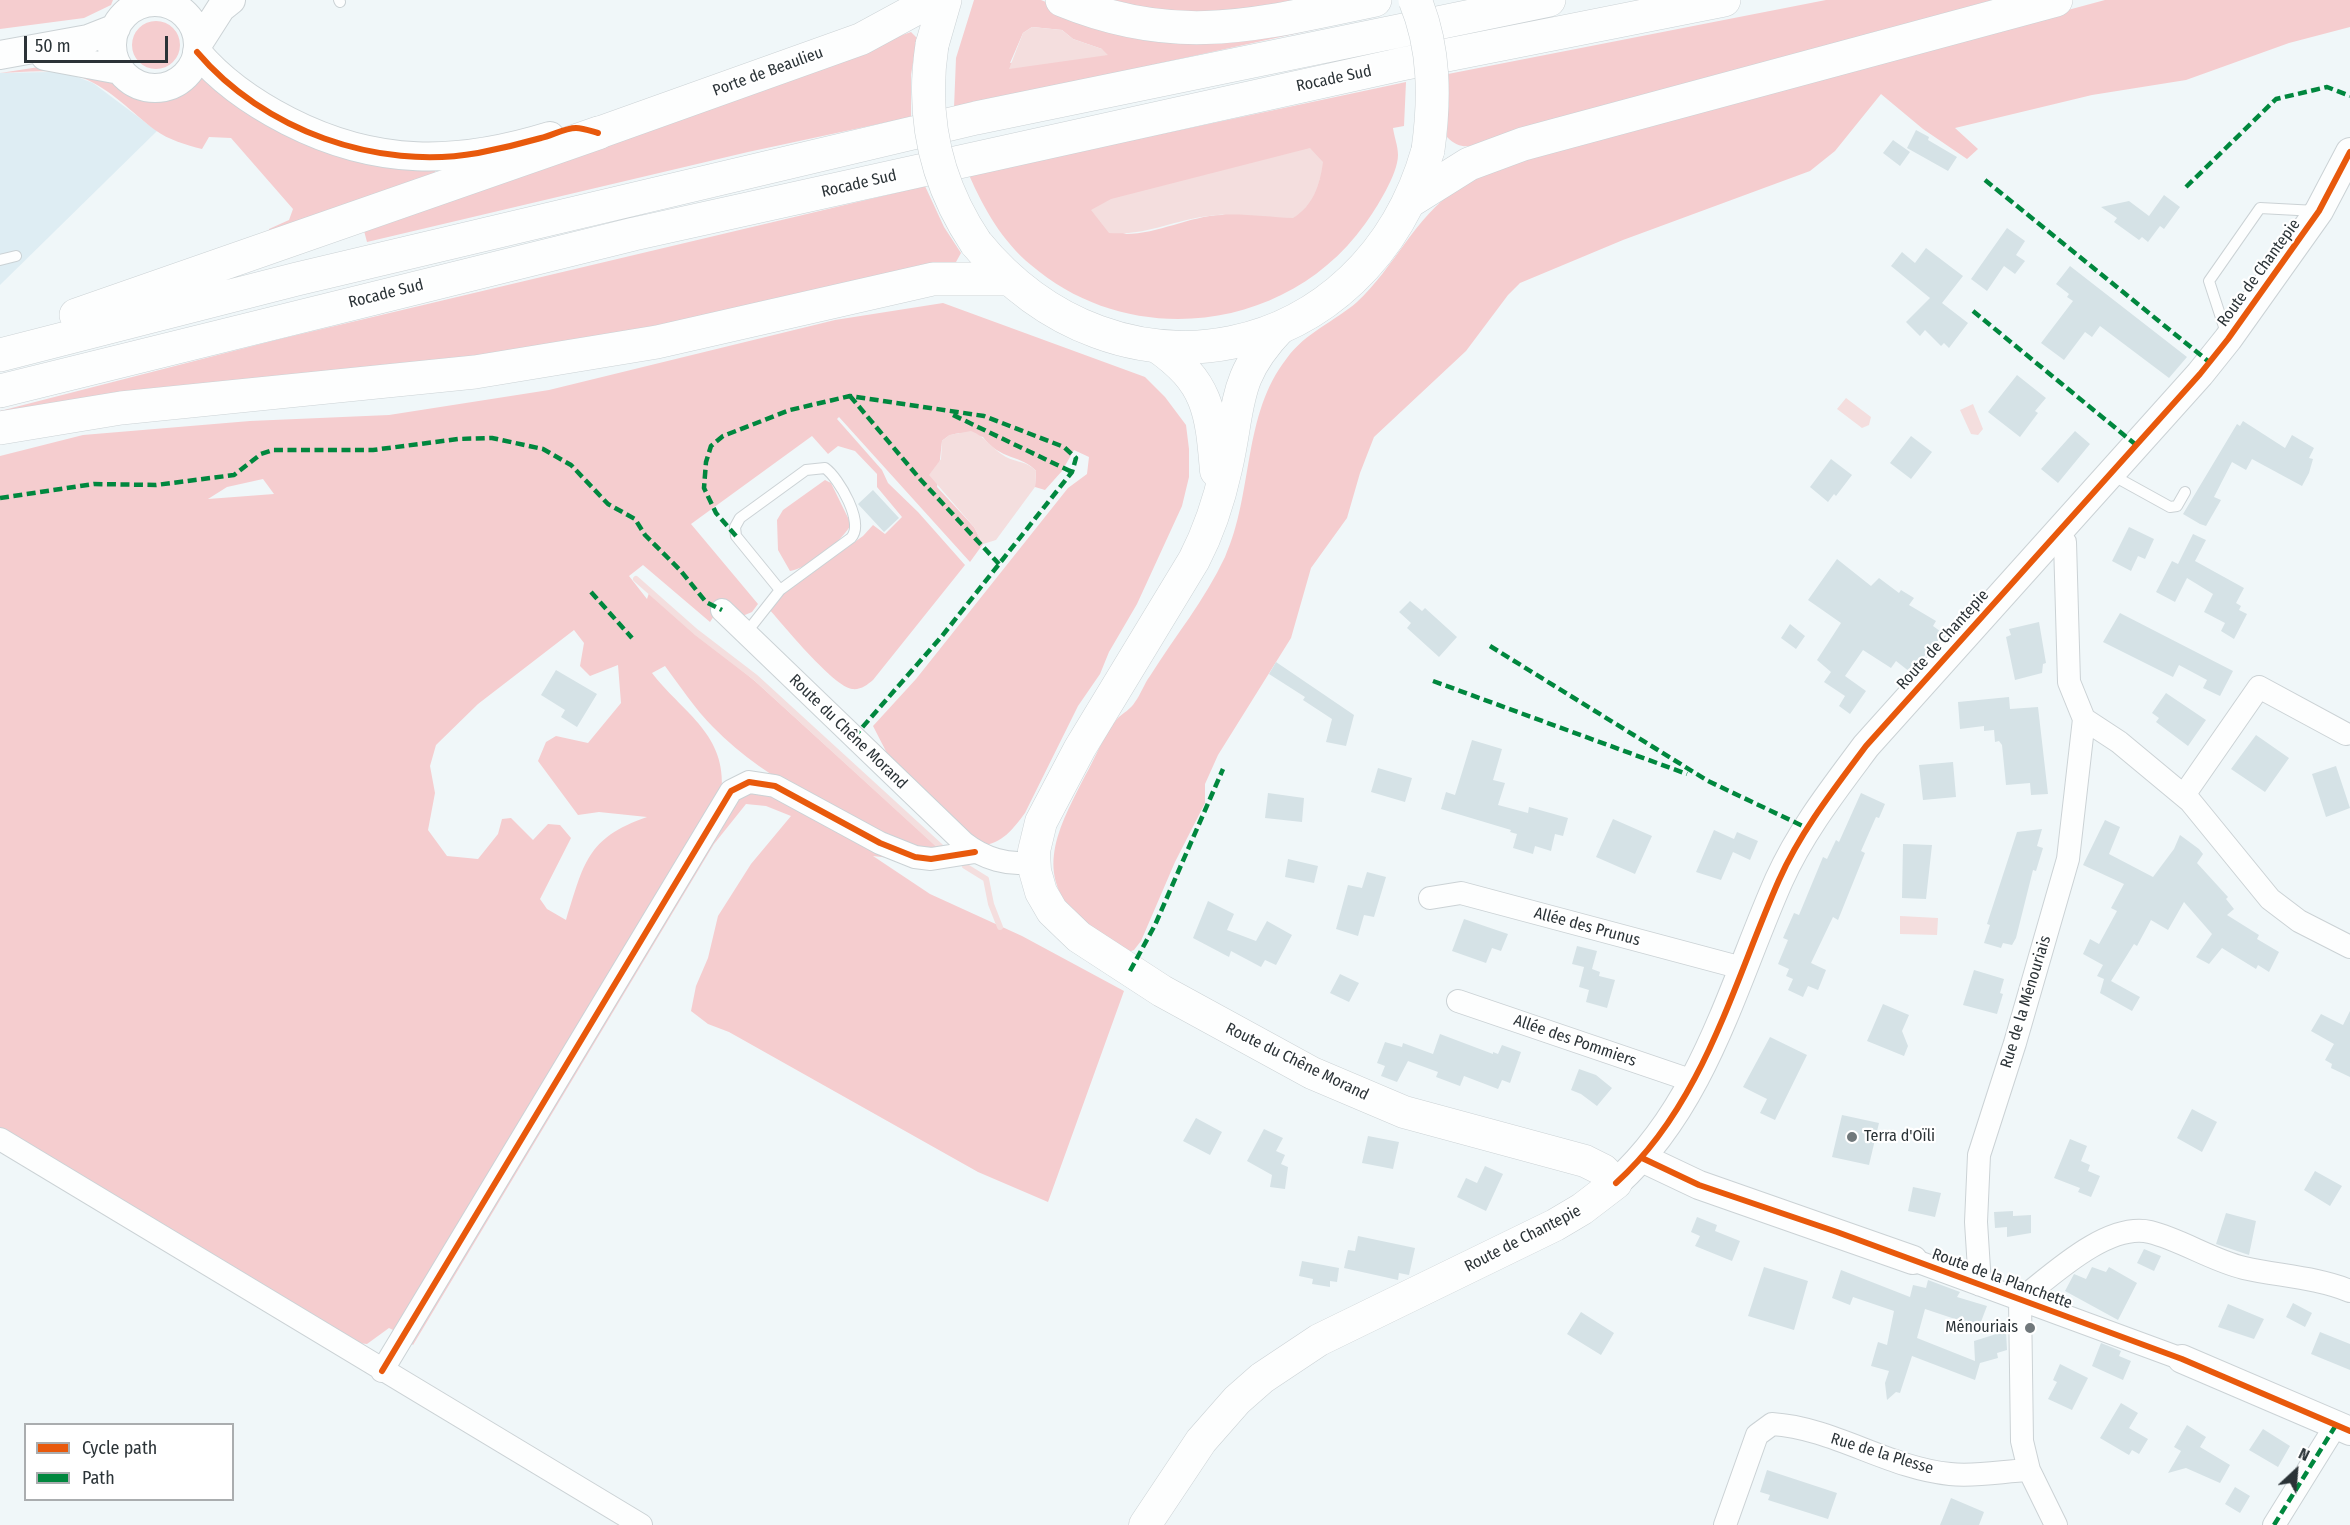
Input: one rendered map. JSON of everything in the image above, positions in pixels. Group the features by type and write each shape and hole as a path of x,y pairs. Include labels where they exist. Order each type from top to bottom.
{"main road":[{"name":"Porte de Beaulieu","path":"598,133 861,39 933,0"},
{"path":"945,0 932,45 927,86 933,148 950,198 976,243 1008,279 1052,312 1077,325 1129,342 1182,347 1224,343 1281,327 1304,315 1347,285 1383,246 1410,201 1428,150 1434,91 1426,35 1414,0"},
{"path":"1062,0 1118,19 1150,26 1209,29 1274,21 1375,0"},
{"name":"Rocade Sud","path":"0,355 353,266 976,118 1549,0"},
{"name":"Rocade Sud","path":"0,391 634,234 1379,69 1724,0"},
{"path":"1410,201 1469,165 1523,144 2056,0"},
{"path":"0,349 69,318 598,133"},
{"path":"0,428 121,408 486,370 657,342 933,279 1008,279"},
{"name":"Route du Chêne Morand","path":"1281,327 1252,363 1239,393 1227,468 1208,533 1125,673 1046,812 1037,832 1034,861 1041,892 1052,911 1068,929 1162,992 1312,1073 1374,1100 1432,1120 1585,1161 1603,1170 1616,1183"},
{"name":"Route du Chêne Morand","path":"1156,346 1181,364 1198,385 1207,407 1218,498"},
{"name":"Route de Chantepie","path":"1145,1525 1207,1434 1237,1400 1262,1378 1319,1340 1555,1225 1582,1209 1616,1183"}],"street":[{"path":"10,54 89,62 120,70 140,85 165,87 186,74 211,21 231,0"},
{"path":"120,70 112,45 116,28 125,14 139,5 184,3 197,48 234,88 279,116 326,139 374,153 402,157 450,157 500,148 575,128 598,133"},
{"path":"10,54 88,39 116,28"},
{"name":"Route de Chantepie","path":"1616,1183 1642,1158 1668,1123 1693,1081 1792,853 1827,798 1866,746 2228,339 2319,211 2350,152"},
{"name":"Rue de la Ménouriais","path":"1980,1285 1976,1222 1979,1155 2015,1043 2068,859 2084,719 2069,682 2065,542 2057,533"},
{"name":"Route du Chêne Morand","path":"722,610 975,852 997,860 1021,864 1034,861"},
{"path":"2184,795 2259,687 2346,734"},
{"path":"2084,719 2119,742 2184,795 2235,853 2270,899 2299,921 2350,947"},
{"name":"Route du Chêne Morand","path":"382,1371 731,791 749,782 761,782 788,792 900,852 931,859 975,852"},
{"name":"Allée des Prunus","path":"1431,898 1461,893 1742,968"},
{"name":"Allée des Pommiers","path":"1458,1001 1693,1081"},
{"path":"0,1139 641,1525"},
{"name":"Route de la Planchette","path":"1642,1158 1683,1179 1913,1260 2182,1359 2343,1428"},
{"path":"2056,1525 2029,1470 2022,1441 2019,1300 2084,1252 2109,1237 2131,1232 2148,1232 2243,1268 2310,1278 2350,1291"},
{"name":"Rue de la Plesse","path":"1725,1525 1757,1436 1772,1424 1794,1425 1903,1464 1951,1474 2029,1470"},
{"path":"2274,1525 2343,1428"}],"lane":[{"path":"2228,339 2208,280 2260,208 2319,211"},
{"path":"0,260 16,256"},
{"path":"746,633 780,590 851,538 856,531 857,523 847,500 832,473 825,468 806,470 740,518 735,527 736,536 780,590"},
{"path":"2110,473 2170,507 2177,506 2185,492"}],"shaded area":[{"path":"0,0 113,0 111,5 84,18 0,29"},
{"path":"974,0 1041,0 1082,17 1331,26 954,108 956,58","holes":["1032,27 1062,30 1073,39 1102,49 1010,63 1023,33"]},
{"path":"1094,0 1320,0 1204,17"},
{"path":"1826,0 2034,0 1482,144 1463,146 1455,144 1447,137 1448,74"},
{"path":"2105,0 2350,0 2350,27 2289,43 2186,80 2092,95 1955,128 1978,149 1967,159 1923,129 1881,94 1835,151 1810,171 1623,240 1520,283 1508,295 1466,351 1374,437 1360,473 1347,518 1311,568 1291,638 1218,755 1205,784 1205,803 1175,862 1141,941 1134,950 1126,953 1108,943 1066,904 1057,886 1054,868 1059,832 1066,814 1108,732 1117,719 1137,699 1208,588 1225,557 1241,506 1255,429 1262,404 1273,380 1287,358 1303,341 1348,309 1370,289 1417,228 1442,200 1472,180 1520,158"},
{"path":"151,21 161,21 176,31 180,45 179,54 170,65 161,69 151,69 136,59 132,50 132,40 142,25"},
{"path":"1032,27 1062,30 1073,39 1102,49 1108,55 1009,69 1023,33"},
{"path":"911,32 917,38 911,75 911,117 748,152 367,242 363,227"},
{"path":"52,65 108,78 119,82 135,94 155,99 174,95 182,90 203,69 214,80 434,165 436,175 268,236 269,229 289,220 293,209 231,138 209,137 202,149 190,146 160,134 112,95 83,78 52,72 0,73"},
{"path":"0,73 69,74 93,83 157,131 0,285"},
{"path":"1406,82 1404,126 1393,128 1398,152 1397,163 1386,191 1365,224 1333,260 1294,288 1252,307 1207,317 1160,318 1115,310 1071,292 1031,265 1011,246 988,212 969,175","holes":["1321,179 1222,215 1209,216 1148,232 1123,234"]},
{"path":"1310,148 1323,162 1320,179 1306,207 1293,218 1219,215 1136,232 1109,233 1091,210 1111,199"},
{"path":"925,186 944,227 961,253 956,262 928,265 582,343 5,416 0,411 280,339"},
{"path":"943,303 1145,377 1165,397 1186,425 1189,477 1182,506 1137,604 1109,652 1100,674 1078,706 1025,813 1007,835 995,842 982,845 891,761 873,726 916,679 1068,488 1087,474 1089,457 1074,450 1062,471 1045,490 1035,487 1036,471 1031,466 996,450 983,437 956,434 942,441 937,487 974,527 983,544 970,562 839,417 837,419 882,470 888,483 918,512 965,565 868,684 852,689 833,678 769,609 783,594 863,536 873,525 885,534 902,517 877,487 877,474 855,451 838,446 828,454 812,436 691,524 758,604 752,612 740,617 724,601 710,622 643,565 629,576 647,599 649,593 755,681 942,851 919,853 784,783 735,748 713,727 665,666 652,673 708,737 721,767 722,786 397,1332 389,1328 367,1344 358,1343 0,1128 0,456 83,435 250,421 389,415 549,390 835,320","holes":["263,479 274,494 208,499 227,487","574,630 584,643 580,666 590,676 618,665 621,703 588,743 556,736 546,742 538,761 578,815 599,812 647,817 611,834 590,855 583,868 566,920 547,909 540,899 571,838 560,825 548,824 533,840 511,818 502,819 498,834 478,859 447,856 428,830 435,793 430,766 436,745 478,704"]},
{"path":"1846,398 1871,417 1869,425 1862,428 1837,409"},
{"path":"1973,404 1983,429 1978,435 1971,434 1960,410"},
{"path":"971,431 981,436 1006,457 1026,464 1036,471 1035,487 996,540 983,544 974,527 929,475 941,459 942,441 949,435"},
{"path":"825,480 831,483 851,524 841,538 824,553 806,565 790,571 778,550 777,520 783,510"},
{"path":"754,791 776,794 890,858 873,856 930,894 1022,936 1124,991 1048,1202 978,1172 729,1032 708,1024 691,1011 696,986 708,958 718,916 751,864 791,816 766,806 746,804 714,844 413,1345 407,1340 729,803"},
{"path":"1900,916 1938,918 1937,935 1900,934"}],"building":[{"path":"1916,130 1957,157 1948,171 1907,148"},
{"path":"1893,140 1910,152 1900,166 1883,153"},
{"path":"2164,195 2180,207 2164,229 2160,226 2148,242 2142,237 2139,240 2114,222 2117,218 2101,207 2129,201 2149,216"},
{"path":"2007,228 2025,241 2016,255 2025,261 2015,274 2004,266 1987,291 1971,279"},
{"path":"1926,248 1963,276 1942,303 1968,323 1949,348 1944,343 1941,346 1925,330 1920,336 1906,322 1930,298 1891,266 1902,252 1915,263"},
{"path":"2070,266 2187,357 2169,378 2100,326 2092,337 2085,332 2064,360 2041,343 2073,301 2067,297 2069,294 2056,284"},
{"path":"2017,375 2046,398 2035,411 2038,413 2020,437 1988,412"},
{"path":"2243,421 2285,448 2292,435 2314,448 2309,458 2313,459 2309,473 2302,486 2252,459 2246,470 2232,462 2214,497 2221,500 2206,526 2200,524 2183,514 2237,424 2240,426"},
{"path":"2075,431 2090,444 2058,483 2041,469"},
{"path":"1911,436 1932,452 1911,479 1890,463"},
{"path":"1831,459 1852,475 1836,496 1834,494 1828,502 1810,487"},
{"path":"873,490 899,518 884,532 858,504"},
{"path":"2129,527 2154,539 2145,559 2138,556 2131,571 2112,561"},
{"path":"2193,534 2206,540 2195,561 2244,588 2236,603 2241,606 2239,610 2247,614 2234,639 2221,631 2225,623 2204,612 2213,594 2187,578 2175,602 2156,592 2172,561 2178,564"},
{"path":"1837,559 1871,586 1879,578 1899,593 1901,590 1914,598 1909,605 1936,621 1933,626 1944,634 1910,672 1896,661 1891,668 1863,650 1845,676 1866,691 1850,714 1839,706 1845,696 1824,682 1831,672 1817,660 1841,623 1808,600"},
{"path":"1410,601 1422,611 1425,608 1457,637 1439,657 1407,628 1411,623 1399,612"},
{"path":"2120,613 2233,671 2220,696 2203,688 2207,680 2179,665 2173,677 2103,642"},
{"path":"2039,622 2046,663 2043,664 2042,673 2015,680 2006,637 2011,635 2009,629"},
{"path":"1790,624 1805,636 1796,649 1781,638"},
{"path":"1276,662 1354,715 1346,746 1326,742 1332,719 1303,700 1305,697 1269,674"},
{"path":"556,670 597,694 577,727 561,717 565,710 541,695"},
{"path":"2166,693 2206,720 2188,746 2156,722 2159,718 2152,713"},
{"path":"2009,697 2010,709 2038,707 2048,794 2031,795 2030,783 2006,785 2002,745 1999,741 1995,742 1994,730 1984,731 1984,726 1960,729 1958,702"},
{"path":"2256,735 2289,758 2265,792 2231,769"},
{"path":"1472,740 1502,749 1493,780 1505,783 1498,805 1528,813 1529,807 1568,818 1563,836 1555,834 1551,851 1535,846 1533,854 1513,848 1517,834 1510,832 1511,830 1441,809 1446,792 1455,795"},
{"path":"1953,762 1956,797 1923,800 1919,765"},
{"path":"2336,766 2350,808 2326,817 2312,774"},
{"path":"1378,768 1412,778 1405,802 1371,792"},
{"path":"1268,793 1304,798 1302,822 1265,818"},
{"path":"1861,793 1885,804 1879,818 1876,817 1861,851 1865,853 1838,920 1833,917 1811,963 1826,970 1818,990 1808,986 1803,997 1788,990 1793,979 1786,976 1789,969 1778,964 1788,940 1783,938 1794,913 1799,915 1823,857 1827,859 1836,840 1839,842"},
{"path":"1613,819 1652,836 1635,874 1596,857"},
{"path":"2105,820 2120,827 2109,854 2153,877 2174,849 2180,835 2199,849 2203,854 2197,863 2228,897 2226,899 2234,909 2227,915 2259,935 2257,939 2279,952 2269,972 2258,965 2256,969 2222,948 2209,964 2196,957 2212,934 2184,902 2168,930 2151,920 2137,946 2134,944 2111,981 2140,997 2132,1011 2100,993 2104,979 2097,976 2103,965 2083,954 2090,939 2099,944 2117,911 2111,908 2124,884 2083,865"},
{"path":"2042,829 2037,846 2043,848 2036,871 2033,870 2016,938 2012,945 2003,943 2001,948 1984,943 1990,925 1987,924 2017,832"},
{"path":"1714,830 1734,839 1737,832 1758,841 1750,860 1733,852 1721,880 1696,872"},
{"path":"1903,844 1932,845 1926,899 1902,898"},
{"path":"1288,859 1318,866 1314,883 1285,877"},
{"path":"1367,872 1386,877 1374,917 1364,915 1358,936 1336,929 1348,885 1362,888"},
{"path":"1208,901 1234,914 1227,930 1256,941 1267,921 1292,935 1276,965 1265,960 1261,967 1231,951 1229,957 1193,938"},
{"path":"1464,919 1508,934 1501,951 1492,948 1486,963 1452,951"},
{"path":"1577,946 1597,951 1592,969 1600,972 1599,976 1615,980 1607,1008 1586,1002 1589,990 1579,987 1584,967 1572,964"},
{"path":"1974,970 2004,979 2000,993 2003,994 1997,1014 1963,1005"},
{"path":"1340,974 1359,983 1349,1002 1330,993"},
{"path":"1883,1004 1909,1015 1902,1031 1908,1046 1904,1056 1867,1041"},
{"path":"2350,1011 2350,1077 2331,1068 2332,1064 2325,1060 2334,1044 2311,1031 2321,1014 2343,1025"},
{"path":"1440,1034 1493,1054 1493,1052 1498,1054 1502,1045 1521,1052 1510,1083 1502,1080 1498,1089 1464,1076 1460,1086 1436,1077 1438,1072 1408,1061 1397,1082 1381,1076 1385,1066 1377,1063 1385,1042 1402,1047 1403,1043 1433,1054"},
{"path":"1770,1037 1807,1055 1775,1120 1760,1113 1767,1099 1743,1087"},
{"path":"1579,1069 1596,1075 1612,1088 1597,1106 1581,1094 1571,1090"},
{"path":"2192,1109 2217,1122 2202,1152 2177,1138"},
{"path":"1842,1115 1879,1123 1869,1165 1832,1157"},
{"path":"1196,1118 1222,1132 1210,1155 1183,1141"},
{"path":"1264,1129 1283,1138 1276,1151 1285,1155 1281,1164 1288,1167 1285,1189 1270,1187 1272,1175 1247,1161"},
{"path":"1368,1136 1399,1142 1393,1169 1362,1163"},
{"path":"2070,1139 2087,1146 2081,1161 2090,1165 2088,1171 2100,1176 2091,1197 2078,1192 2080,1188 2054,1178"},
{"path":"1485,1166 1503,1174 1486,1211 1457,1197 1466,1178 1477,1183"},
{"path":"2315,1171 2342,1186 2330,1206 2304,1190"},
{"path":"1913,1187 1941,1193 1935,1217 1908,1211"},
{"path":"2013,1211 2013,1216 2031,1215 2031,1233 2007,1237 2007,1227 1995,1228 1994,1212"},
{"path":"2226,1213 2256,1221 2249,1255 2216,1244"},
{"path":"1697,1217 1717,1225 1715,1231 1740,1241 1732,1261 1695,1246 1700,1236 1691,1232"},
{"path":"1358,1236 1415,1248 1409,1275 1399,1273 1398,1280 1344,1268 1348,1250 1355,1251"},
{"path":"2144,1249 2161,1256 2154,1271 2137,1263"},
{"path":"1302,1261 1339,1268 1337,1282 1330,1281 1330,1287 1312,1284 1313,1279 1299,1276"},
{"path":"1764,1267 1808,1281 1794,1330 1748,1316"},
{"path":"2092,1267 2106,1272 2109,1267 2137,1283 2118,1320 2065,1291 2074,1274 2086,1279"},
{"path":"1841,1270 1910,1297 1913,1285 1926,1288 1928,1280 1960,1292 1957,1297 1987,1306 1979,1327 1925,1309 1917,1338 1975,1361 1974,1341 2006,1331 2007,1350 1997,1353 1998,1358 1980,1363 1975,1380 1912,1356 1900,1393 1896,1392 1887,1400 1885,1383 1889,1371 1871,1366 1878,1342 1887,1345 1894,1311 1853,1297 1850,1305 1832,1298"},
{"path":"2293,1303 2312,1313 2305,1327 2286,1317"},
{"path":"2228,1304 2264,1319 2254,1339 2218,1327"},
{"path":"1581,1312 1614,1333 1601,1355 1567,1334"},
{"path":"2320,1332 2350,1344 2350,1370 2311,1354"},
{"path":"2101,1343 2121,1351 2119,1356 2131,1361 2123,1380 2092,1366"},
{"path":"2060,1364 2088,1378 2072,1410 2048,1399 2057,1382 2053,1380"},
{"path":"2121,1403 2138,1413 2129,1428 2148,1439 2139,1454 2132,1450 2129,1455 2100,1438"},
{"path":"2187,1425 2206,1437 2200,1447 2230,1465 2220,1483 2186,1468 2168,1473 2181,1451 2174,1447"},
{"path":"2263,1429 2290,1446 2278,1467 2249,1450"},
{"path":"1767,1470 1837,1493 1828,1519 1768,1500 1770,1495 1760,1492"},
{"path":"2235,1487 2250,1496 2240,1513 2225,1504"},
{"path":"1951,1498 1984,1512 1979,1525 1940,1525"}],"waterway":[{"path":"636,579 696,632 756,678 943,849"},
{"path":"965,866 986,879 991,904 1000,927"}],"marked path":[{"path":"2186,187 2276,99 2327,87 2350,96"},
{"path":"1985,180 2208,361"},
{"path":"1973,311 2135,444"},
{"path":"850,396 920,479 999,564"},
{"path":"736,536 716,513 704,488 706,462 711,446 723,436 790,410 850,396 984,416 1064,447 1076,458 1072,472 942,636 853,738"},
{"path":"953,415 1072,472"},
{"path":"0,498 94,484 156,485 234,475 261,454 273,450 373,450 458,439 492,438 543,449 571,465 608,504 635,519 645,535 680,570 706,602 722,610"},
{"path":"591,592 632,638"},
{"path":"1490,646 1708,781 1807,828"},
{"path":"1433,681 1687,774"},
{"path":"1130,971 1155,925 1223,769"},
{"path":"2274,1525 2336,1425"}],"cycle path":[{"path":"197,52 224,79 255,103 288,123 362,150 401,156 440,157 494,150 572,128 598,133"},
{"path":"1616,1183 1646,1152 1672,1117 1694,1080 1713,1041 1779,880 1797,844 1830,794 1866,746 2200,374 2228,339 2319,211 2350,152"},
{"path":"382,1371 731,791 749,782 775,786 880,843 915,857 931,859 975,852"},
{"path":"1642,1158 1699,1185 1837,1232 2182,1359 2350,1431"}],"place":[{"name":"Terra d'Oïli","path":"1852,1137"},
{"name":"Ménouriais","path":"2030,1328"}]}
